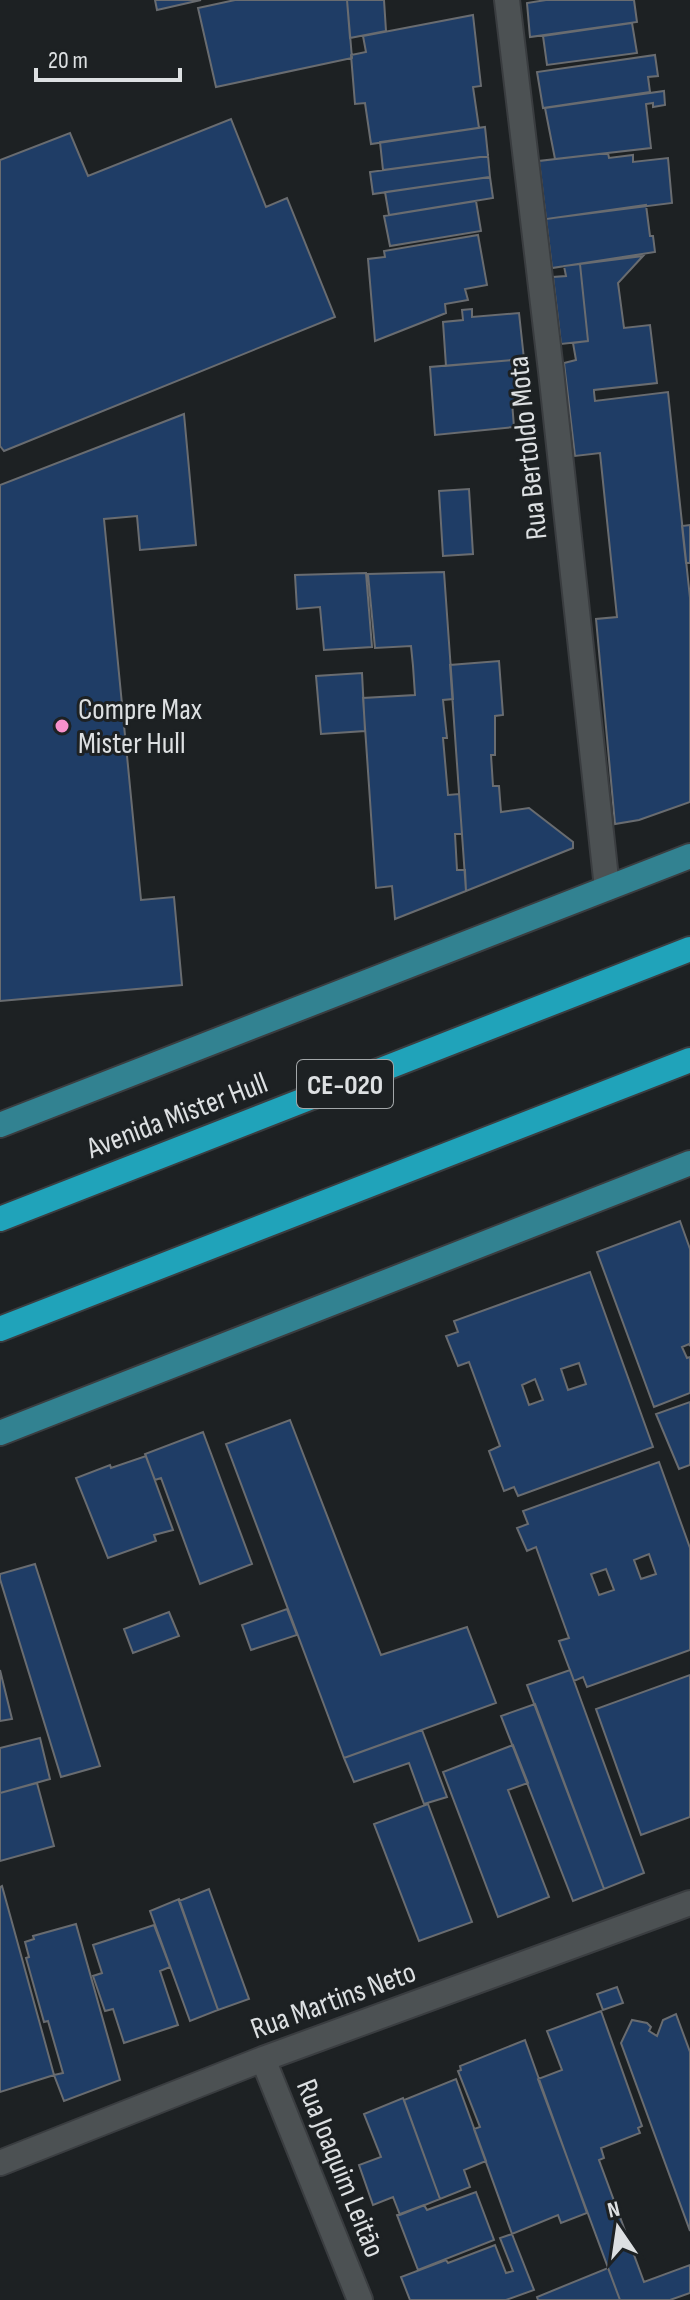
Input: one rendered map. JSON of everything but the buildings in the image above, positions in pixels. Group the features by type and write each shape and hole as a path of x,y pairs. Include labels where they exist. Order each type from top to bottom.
{"highway":[{"name":"Avenida Mister Hull","path":"0,1219 690,949"},
{"path":"0,1329 690,1060"}],"main road":[{"name":"Avenida Mister Hull","path":"0,1125 690,856"},
{"path":"0,1433 690,1163"}],"street":[{"name":"Rua Bertoldo Mota","path":"507,0 553,387 607,888"},
{"name":"Rua Martins Neto","path":"0,2163 263,2059 690,1903"},
{"name":"Rua Joaquim Leitão","path":"263,2059 360,2300"}],"place":[{"name":"Compre Max Mister Hull","path":"62,726"}]}
